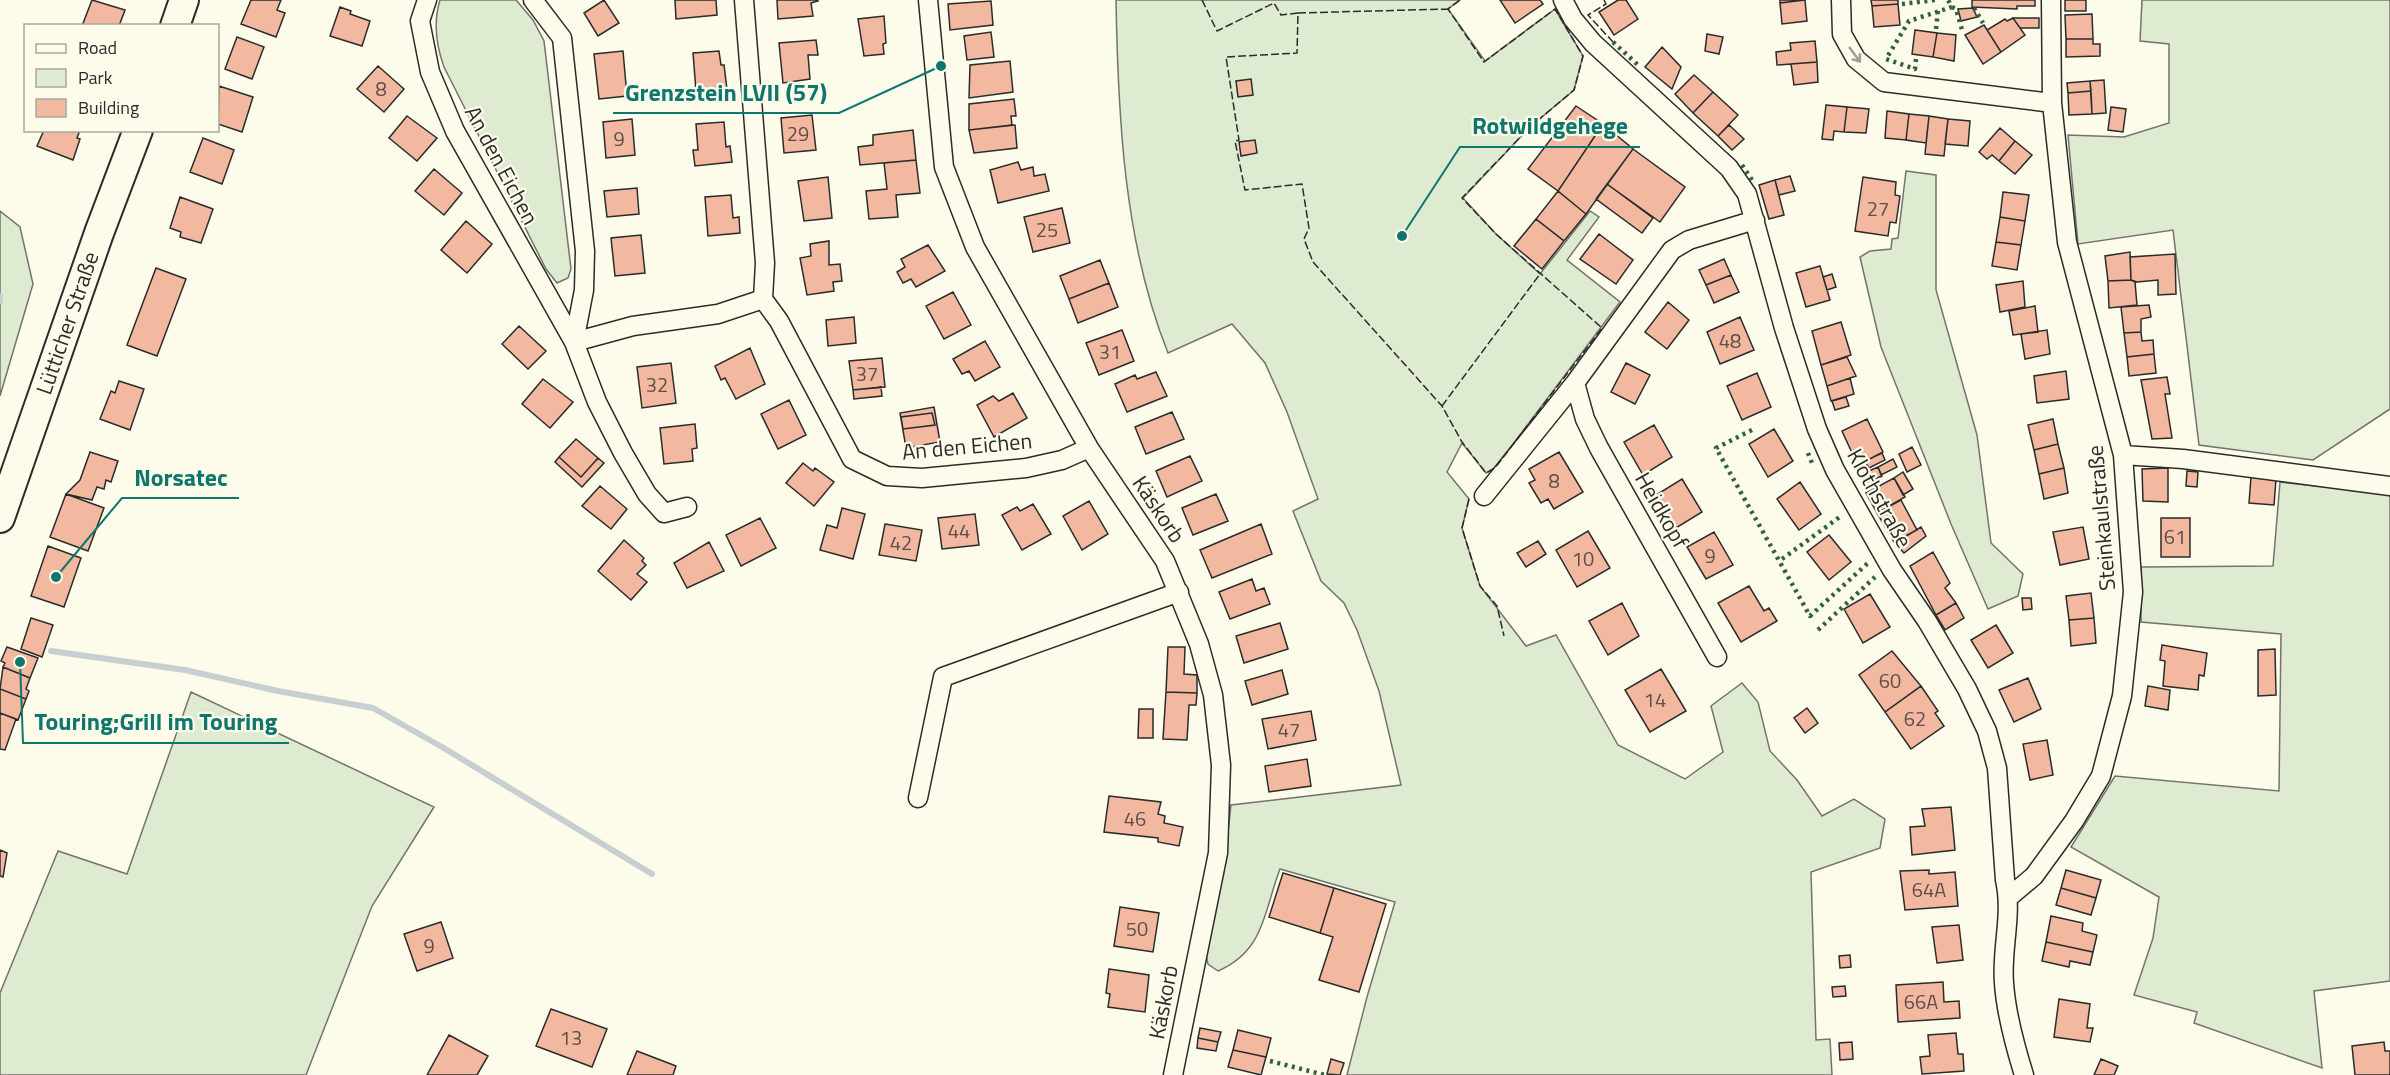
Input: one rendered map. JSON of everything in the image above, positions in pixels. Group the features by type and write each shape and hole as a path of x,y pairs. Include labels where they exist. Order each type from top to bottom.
{"main road":[{"path":"176,24 184,0"},
{"name":"Lütticher Straße","path":"0,518 99,233 137,132"}],"street":[{"name":"An den Eichen","path":"427,0 420,21 430,72 455,132 574,342 597,402 647,494 664,513 687,507"},
{"path":"533,0 562,38 585,251 584,290 574,342 633,326 718,314 763,299 765,263 744,0"},
{"name":"Käskorb","path":"928,0 945,167 960,214 975,247 1089,448 1165,561 1199,644 1213,695 1221,765 1218,852 1173,1075"},
{"name":"Klothstraße","path":"1563,0 1573,19 1593,43 1729,168 1747,194 1784,328 1816,429 1892,570 1927,621 1967,689 1987,731 1998,768 2005,880 2009,897 2004,983 2014,1042 2024,1075"},
{"path":"1841,0 1842,34 1856,59 1884,82 2052,103"},
{"name":"Steinkaulstraße","path":"2009,897 2034,876 2074,821 2101,776 2122,696 2133,592 2123,455 2067,243 2052,103 2051,0"},
{"path":"1484,496 1575,383 1672,250 1689,240 1755,220"},
{"name":"An den Eichen","path":"763,299 779,321 852,459 888,476 922,478 1026,468 1062,460 1089,448"},
{"name":"Heidkopf","path":"1575,383 1585,419 1599,448 1718,657"},
{"path":"2123,455 2183,459 2390,486"},
{"path":"918,798 943,677 1179,592"}],"green space":[{"path":"440,0 516,0 533,20 544,41 571,269 568,278 557,283 546,269 444,67 436,34"},
{"path":"1116,0 1460,0 1448,9 1485,61 1555,9 1583,56 1574,90 1530,127 1463,198 1496,234 1540,274 1590,211 1599,217 1567,260 1620,302 1495,468 1486,473 1462,443 1447,472 1469,499 1462,528 1480,586 1526,646 1556,635 1618,745 1685,779 1723,752 1711,706 1742,683 1758,702 1770,751 1797,780 1822,816 1854,799 1885,819 1880,848 1811,872 1816,1040 1830,1039 1832,1075 1347,1075 1395,902 1280,869 1261,928 1254,941 1234,963 1218,971 1208,964 1205,951 1226,850 1231,805 1401,785 1379,691 1357,630 1344,603 1321,581 1293,511 1318,499 1287,412 1265,363 1232,324 1168,353 1153,311 1142,268 1126,180 1119,89"},
{"path":"2142,0 2390,0 2390,409 2313,460 2199,445 2173,230 2078,244 2068,135 2124,137 2169,123 2169,44 2140,41"},
{"path":"1906,171 1936,175 1936,290 1977,435 1991,543 2023,574 2018,596 1988,609 1951,524 1881,347 1860,257 1870,251 1891,249 1892,239 1898,238"},
{"path":"0,211 20,227 33,284 0,396"},
{"path":"2280,482 2390,494 2390,981 2314,991 2322,1068 2194,1023 2197,1012 2134,995 2153,938 2159,897 2071,847 2115,776 2279,791 2281,634 2141,622 2141,567 2273,566"},
{"path":"191,692 434,807 372,906 306,1075 0,1075 0,993 58,851 127,874"}],"building":[{"path":"92,0 125,10 120,24 83,24"},
{"path":"251,0 281,0 277,10 285,13 276,37 241,24"},
{"path":"604,0 619,23 598,36 584,13"},
{"path":"675,0 716,0 717,15 676,19"},
{"path":"777,0 818,1 811,3 813,16 778,19"},
{"path":"1500,0 1540,0 1543,4 1515,23"},
{"path":"1618,0 1626,0 1638,19 1614,35 1599,12"},
{"path":"1780,0 1805,0 1780,3"},
{"path":"1805,0 1807,21 1782,24 1780,3"},
{"path":"1871,0 1898,0 1898,4 1872,6"},
{"path":"1972,0 2035,0 2035,6 2017,6 2017,9 1972,7"},
{"path":"2065,0 2086,0 2086,11 2065,11"},
{"path":"991,1 993,25 950,30 948,4"},
{"path":"1898,4 1900,25 1874,27 1872,6"},
{"path":"340,7 351,11 350,14 370,21 362,46 330,36"},
{"path":"1973,8 1977,17 1961,21 1958,9"},
{"path":"2092,14 2093,39 2066,39 2065,15"},
{"path":"884,16 886,43 883,44 884,54 864,56 858,19"},
{"path":"2013,18 2025,35 2001,52 1987,30 2005,19 2007,21"},
{"path":"2013,18 2039,18 2039,28 2020,28"},
{"path":"1984,25 2001,52 1983,64 1965,35"},
{"path":"1915,30 1937,33 1933,57 1912,54"},
{"path":"991,32 994,57 967,60 964,36"},
{"path":"1937,33 1956,35 1954,61 1933,57"},
{"path":"1707,34 1723,37 1719,54 1705,51"},
{"path":"237,37 264,47 252,79 225,69"},
{"path":"2066,39 2093,39 2093,44 2100,44 2100,56 2066,57"},
{"path":"816,40 818,55 808,55 810,79 783,83 779,43"},
{"path":"1815,41 1817,62 1777,65 1776,52 1791,50 1790,43"},
{"path":"1662,47 1681,67 1672,89 1645,67"},
{"path":"623,51 627,96 599,99 594,54"},
{"path":"719,51 721,65 724,65 727,89 696,91 693,53"},
{"path":"1010,61 1013,92 969,98 970,65"},
{"path":"1817,62 1818,82 1794,85 1791,64"},
{"path":"378,66 404,89 384,112 357,89"},
{"path":"1694,75 1713,92 1693,113 1675,94"},
{"path":"1251,79 1253,95 1238,97 1236,81"},
{"path":"2104,80 2106,113 2092,114 2090,81"},
{"path":"2090,81 2091,91 2068,93 2067,83"},
{"path":"219,86 253,97 242,132 219,124"},
{"path":"2091,91 2092,114 2069,115 2068,93"},
{"path":"1713,92 1738,115 1718,136 1693,113"},
{"path":"1014,99 1016,116 1011,116 1012,125 969,130 969,104"},
{"path":"1826,105 1847,107 1844,132 1834,131 1833,140 1822,139"},
{"path":"1576,106 1603,124 1558,191 1528,169"},
{"path":"1847,107 1869,109 1866,133 1844,132"},
{"path":"2111,107 2126,109 2123,132 2108,130"},
{"path":"1887,111 1909,114 1906,140 1885,138"},
{"path":"1909,114 1929,116 1926,143 1906,140"},
{"path":"812,115 816,150 784,153 781,118"},
{"path":"407,116 437,138 417,161 389,138"},
{"path":"1929,116 1948,119 1944,156 1925,154"},
{"path":"632,119 635,155 606,158 603,122"},
{"path":"1948,119 1970,121 1968,146 1945,144"},
{"path":"724,122 726,147 730,146 732,162 695,166 693,150 698,150 696,124"},
{"path":"1603,124 1633,149 1586,214 1558,191"},
{"path":"1015,125 1017,148 974,153 969,130"},
{"path":"1729,125 1744,139 1732,150 1718,136"},
{"path":"2000,128 2015,141 1999,161 1992,155 1987,159 1979,152"},
{"path":"913,130 916,160 860,165 858,147 873,145 873,135"},
{"path":"43,132 79,132 77,138 80,139 73,160 37,146"},
{"path":"203,138 234,150 222,184 190,172"},
{"path":"1255,140 1257,153 1241,156 1239,142"},
{"path":"2015,141 2032,155 2015,174 1999,161"},
{"path":"1633,149 1685,187 1660,222 1607,184"},
{"path":"916,160 920,193 896,195 898,217 869,219 866,191 887,189 884,163"},
{"path":"1018,162 1021,170 1033,167 1034,176 1045,174 1049,191 998,203 990,170"},
{"path":"434,169 462,193 444,215 415,191"},
{"path":"1790,176 1795,191 1779,195 1775,180"},
{"path":"828,177 832,218 804,221 798,181"},
{"path":"1863,177 1896,182 1895,195 1900,196 1896,223 1890,222 1888,236 1855,231"},
{"path":"1775,180 1784,215 1769,219 1759,185"},
{"path":"1607,184 1653,218 1642,233 1596,199"},
{"path":"637,188 639,214 607,217 604,191"},
{"path":"1558,191 1586,214 1564,241 1536,219"},
{"path":"2003,192 2029,195 2025,221 2000,217"},
{"path":"731,195 733,218 739,217 740,233 708,236 705,197"},
{"path":"180,197 213,209 201,243 180,237 181,232 170,228"},
{"path":"1062,208 1070,243 1033,252 1024,217"},
{"path":"2000,217 2025,221 2021,245 1996,242"},
{"path":"1536,219 1564,241 1542,269 1514,246"},
{"path":"466,221 492,244 467,273 441,250"},
{"path":"1599,234 1633,260 1616,284 1580,259"},
{"path":"641,235 645,273 615,276 611,238"},
{"path":"829,241 829,265 840,264 842,281 833,282 834,291 807,295 800,258 811,256 810,244"},
{"path":"1996,242 2021,245 2017,270 1992,266"},
{"path":"928,245 945,271 916,287 911,279 903,283 897,272 905,267 901,259"},
{"path":"2130,252 2131,280 2108,281 2105,256"},
{"path":"2175,254 2176,294 2158,295 2158,280 2137,282 2131,280 2130,257"},
{"path":"1724,259 1731,275 1706,285 1699,270"},
{"path":"1100,260 1109,283 1069,299 1060,276"},
{"path":"1820,266 1830,300 1806,307 1796,273"},
{"path":"156,268 186,279 157,356 127,345"},
{"path":"1832,274 1836,287 1827,290 1823,277"},
{"path":"1731,275 1739,292 1714,303 1706,285"},
{"path":"2131,280 2135,282 2137,305 2109,308 2108,281"},
{"path":"2023,281 2025,307 2000,312 1996,285"},
{"path":"1109,283 1118,307 1078,323 1069,299"},
{"path":"953,292 971,325 944,339 926,306"},
{"path":"1668,302 1689,320 1667,349 1645,332"},
{"path":"2149,305 2151,317 2141,319 2141,332 2124,333 2121,307"},
{"path":"2035,306 2038,332 2013,335 2009,311"},
{"path":"854,317 856,343 828,346 826,320"},
{"path":"1740,317 1754,350 1720,364 1707,332"},
{"path":"1841,322 1851,355 1821,365 1812,331"},
{"path":"519,326 546,351 528,369 502,344"},
{"path":"1122,330 1134,361 1099,375 1086,343"},
{"path":"2047,330 2050,354 2025,359 2021,334"},
{"path":"2141,332 2142,341 2153,340 2154,354 2127,357 2124,333"},
{"path":"985,341 1000,367 975,381 969,371 962,374 953,359"},
{"path":"750,348 765,384 736,399 725,378 721,380 715,366"},
{"path":"2154,354 2156,373 2129,376 2127,357"},
{"path":"1847,357 1856,376 1827,386 1821,365"},
{"path":"882,358 885,387 853,390 849,361"},
{"path":"671,363 676,403 642,408 637,367"},
{"path":"1626,363 1650,375 1635,404 1611,392"},
{"path":"2066,371 2069,399 2037,403 2034,376"},
{"path":"1156,372 1167,396 1127,412 1115,384 1135,375 1137,379"},
{"path":"1757,373 1771,407 1742,420 1727,386"},
{"path":"2167,377 2170,394 2165,394 2172,438 2152,439 2141,380"},
{"path":"1850,378 1854,394 1831,401 1827,386"},
{"path":"543,379 573,402 550,428 522,404"},
{"path":"119,381 144,389 130,430 100,419 111,391 115,393"},
{"path":"881,387 882,396 854,399 853,390"},
{"path":"1013,393 1027,418 994,437 977,405 993,396 999,401"},
{"path":"1846,397 1849,406 1835,410 1832,401"},
{"path":"789,400 806,435 778,449 761,414"},
{"path":"934,407 940,442 906,448 900,413"},
{"path":"1172,412 1184,439 1146,454 1135,427"},
{"path":"932,413 935,425 903,429 901,417"},
{"path":"1867,419 1883,452 1864,462 1859,452 1853,455 1842,431"},
{"path":"2053,419 2058,444 2034,450 2028,425"},
{"path":"695,424 697,448 692,449 693,461 664,464 660,428"},
{"path":"1654,425 1672,457 1643,475 1624,442"},
{"path":"1774,429 1793,461 1768,477 1749,444"},
{"path":"576,439 598,458 581,477 559,457"},
{"path":"2058,444 2064,468 2039,474 2034,450"},
{"path":"1912,447 1921,465 1907,472 1899,454"},
{"path":"90,452 118,461 111,482 106,480 104,489 97,487 92,500 66,494 80,480"},
{"path":"1559,452 1583,492 1554,509 1548,499 1541,503 1529,483 1535,480 1529,469"},
{"path":"1882,453 1885,460 1869,468 1865,461"},
{"path":"1190,456 1202,481 1167,497 1156,471"},
{"path":"559,457 581,477 598,458 604,463 582,487 555,462"},
{"path":"1893,459 1897,467 1881,475 1878,467"},
{"path":"803,463 813,471 815,468 834,482 814,506 786,483"},
{"path":"1878,467 1882,476 1868,482 1864,473"},
{"path":"2064,468 2068,493 2044,499 2039,474"},
{"path":"2168,468 2168,502 2143,501 2142,469"},
{"path":"2187,471 2198,472 2197,487 2186,486"},
{"path":"1903,472 1913,489 1903,495 1894,478"},
{"path":"2251,477 2276,479 2274,505 2249,503"},
{"path":"1894,478 1905,497 1877,513 1866,493"},
{"path":"1682,479 1702,512 1676,528 1656,495"},
{"path":"1800,482 1821,514 1799,530 1777,499"},
{"path":"600,486 627,509 611,529 582,506"},
{"path":"66,494 104,508 88,551 50,537"},
{"path":"1216,494 1228,521 1193,535 1182,508"},
{"path":"1901,500 1917,530 1894,542 1877,513"},
{"path":"1089,501 1108,534 1082,550 1063,516"},
{"path":"1033,504 1051,534 1022,550 1002,515 1017,507 1020,511"},
{"path":"842,508 865,514 853,559 820,550 827,525 837,528"},
{"path":"975,514 979,545 942,549 938,518"},
{"path":"760,518 776,548 741,566 726,535"},
{"path":"2161,518 2190,518 2190,557 2161,557"},
{"path":"885,524 922,530 916,561 879,555"},
{"path":"1261,524 1272,554 1212,578 1200,550"},
{"path":"1921,527 1926,536 1904,553 1895,543"},
{"path":"2083,527 2089,559 2060,565 2053,532"},
{"path":"1588,531 1610,568 1577,587 1556,550"},
{"path":"1714,532 1733,565 1706,579 1687,547"},
{"path":"1829,535 1851,562 1829,580 1807,552"},
{"path":"624,540 644,558 642,561 646,565 637,574 647,582 631,600 598,571"},
{"path":"1538,541 1546,554 1526,567 1517,553"},
{"path":"709,542 724,571 687,588 674,563"},
{"path":"48,546 81,558 64,607 31,596"},
{"path":"1933,552 1950,583 1945,588 1956,603 1936,615 1910,566"},
{"path":"1252,579 1256,591 1264,588 1270,604 1230,619 1219,592"},
{"path":"1749,586 1764,611 1769,608 1777,621 1741,642 1718,603"},
{"path":"2091,593 2094,618 2069,620 2066,596"},
{"path":"1870,594 1890,627 1863,643 1844,609"},
{"path":"2022,598 2031,598 2032,609 2023,610"},
{"path":"1622,603 1639,636 1608,655 1589,621"},
{"path":"1956,603 1964,618 1945,630 1936,615"},
{"path":"31,618 53,625 42,657 21,649"},
{"path":"2094,618 2096,643 2071,646 2069,620"},
{"path":"1280,623 1288,649 1244,663 1236,636"},
{"path":"1996,625 2013,653 1988,668 1971,640"},
{"path":"2162,645 2207,653 2204,676 2199,675 2198,690 2163,686 2165,661 2160,660"},
{"path":"7,647 38,658 30,678 3,667 5,663 1,661"},
{"path":"1168,647 1185,647 1184,674 1197,675 1197,693 1166,692"},
{"path":"2275,649 2276,695 2258,696 2258,650"},
{"path":"1892,651 1921,686 1885,712 1859,675"},
{"path":"3,667 30,678 26,689 29,691 26,699 0,689"},
{"path":"1661,669 1686,711 1650,732 1625,690"},
{"path":"1282,670 1288,694 1252,705 1245,681"},
{"path":"2028,678 2041,709 2014,722 1999,690"},
{"path":"1921,686 1938,711 1935,713 1944,726 1911,749 1885,712"},
{"path":"2148,686 2170,690 2168,710 2145,706"},
{"path":"0,689 26,699 18,720 0,713"},
{"path":"1166,692 1197,693 1196,705 1189,705 1187,740 1163,739"},
{"path":"1807,708 1818,723 1805,733 1794,718"},
{"path":"1139,709 1153,709 1153,738 1138,738"},
{"path":"1311,711 1316,740 1268,749 1262,719"},
{"path":"0,713 16,719 5,750 0,749"},
{"path":"2047,740 2053,775 2030,780 2023,744"},
{"path":"1307,759 1311,786 1269,792 1265,766"},
{"path":"1109,796 1161,802 1158,814 1165,816 1164,823 1183,827 1179,846 1158,842 1158,838 1104,832"},
{"path":"1951,807 1955,850 1912,855 1910,827 1925,826 1922,809"},
{"path":"0,850 7,853 3,877 0,876"},
{"path":"1929,870 1929,874 1955,872 1958,906 1905,910 1900,871"},
{"path":"2066,870 2101,880 2096,898 2061,888"},
{"path":"1283,873 1334,888 1320,933 1269,917"},
{"path":"1334,888 1386,904 1359,992 1319,980 1333,937 1320,933"},
{"path":"2061,888 2096,898 2091,915 2056,905"},
{"path":"1120,907 1159,913 1153,952 1114,946"},
{"path":"2051,916 2083,923 2082,931 2097,935 2093,952 2046,942"},
{"path":"441,922 453,958 417,971 404,934"},
{"path":"1959,925 1963,960 1937,963 1932,927"},
{"path":"2046,942 2093,952 2090,965 2070,961 2069,967 2042,961"},
{"path":"1850,955 1851,967 1840,968 1839,956"},
{"path":"1109,969 1149,975 1145,1012 1108,1007 1110,994 1106,993"},
{"path":"1943,982 1944,1002 1959,1001 1960,1018 1898,1022 1896,985"},
{"path":"1845,986 1846,996 1833,997 1832,987"},
{"path":"2059,999 2090,1004 2087,1028 2093,1028 2090,1042 2054,1037"},
{"path":"551,1009 607,1029 592,1067 536,1046"},
{"path":"1200,1028 1221,1032 1218,1042 1198,1038"},
{"path":"1238,1030 1271,1038 1266,1057 1233,1050"},
{"path":"1956,1033 1958,1054 1963,1054 1964,1071 1922,1074 1920,1057 1930,1056 1928,1035"},
{"path":"449,1035 488,1056 477,1075 427,1075"},
{"path":"1198,1038 1218,1042 1216,1051 1197,1048"},
{"path":"1852,1042 1853,1059 1840,1060 1839,1043"},
{"path":"2384,1042 2385,1051 2390,1051 2390,1075 2355,1075 2352,1046"},
{"path":"1233,1050 1266,1057 1261,1075 1228,1067"},
{"path":"637,1051 676,1066 673,1075 627,1075"},
{"path":"1331,1059 1344,1063 1340,1075 1327,1074"},
{"path":"2101,1059 2118,1066 2114,1075 2094,1075"}],"waterway":[{"path":"0,296 0,301"},
{"path":"51,651 185,670 278,691 373,708 652,874"}],"hedge":[{"path":"1902,4 1935,0"},
{"path":"1916,59 1915,69 1886,59 1909,21 1952,7 1948,0"},
{"path":"1952,7 1956,9 1963,33"},
{"path":"1974,8 1983,23"},
{"path":"1936,29 1938,11"},
{"path":"1613,42 1638,65"},
{"path":"1742,165 1754,183"},
{"path":"1752,430 1716,448 1810,616 1869,562"},
{"path":"1808,453 1812,463"},
{"path":"1782,559 1841,516"},
{"path":"1818,630 1875,577"},
{"path":"1270,1061 1325,1075"}],"fence":[{"path":"1202,0 1217,31 1274,3 1281,15 1298,13 1297,53 1226,57 1239,140 1235,141 1245,190 1302,184 1309,228 1304,239 1313,262 1442,406 1462,442 1486,473 1495,468 1602,328 1496,234 1462,198 1530,127 1574,90 1583,56 1555,9 1484,62 1448,9 1460,0"},
{"path":"1604,0 1606,4 1588,15 1613,42"},
{"path":"1298,13 1448,9"},
{"path":"1442,406 1540,274"},
{"path":"1469,499 1462,528 1480,586 1497,606 1504,636"}],"place":[{"name":"Grenzstein LVII (57)","path":"941,66"},
{"name":"Rotwildgehege","path":"1402,236"},
{"name":"Norsatec","path":"56,577"},
{"name":"Touring;Grill im Touring","path":"20,662"}]}
